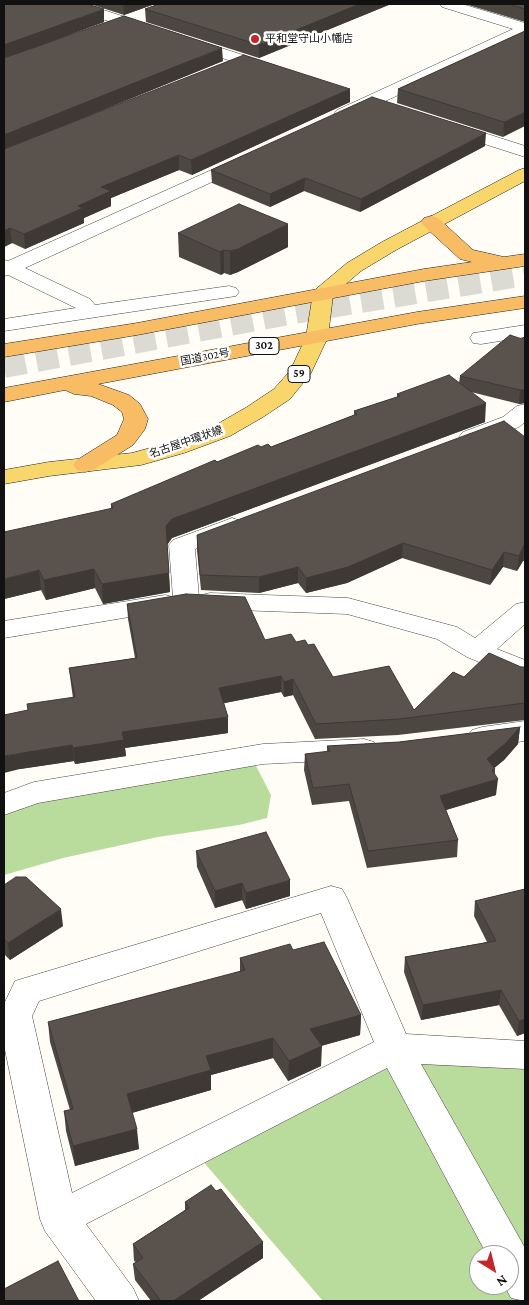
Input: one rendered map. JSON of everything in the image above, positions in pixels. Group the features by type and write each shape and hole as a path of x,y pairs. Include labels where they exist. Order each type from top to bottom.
{"highway":[{"path":"431,222 467,255 488,259 522,260"},
{"path":"4,351 522,260"},
{"name":"国道302号","path":"4,396 59,384 417,318 525,302"},
{"path":"59,384 109,394 121,400 132,409 136,419 133,429 125,440 85,465"}],"main road":[{"path":"323,294 354,267 431,222 525,174"},
{"name":"名古屋中環状線","path":"4,477 49,469 133,460 176,448 222,431 282,394 300,372 317,337 323,294"}],"street":[{"path":"70,4 289,75"},
{"path":"447,4 525,29"},
{"path":"97,32 149,13"},
{"path":"325,122 525,29"},
{"path":"216,72 244,60"},
{"path":"343,93 389,108"},
{"path":"434,122 525,152"},
{"path":"5,268 262,152"},
{"path":"5,268 70,296 82,303 88,312"},
{"path":"4,325 229,292"},
{"path":"481,338 525,331"},
{"path":"447,446 520,423"},
{"path":"186,600 182,545 255,518"},
{"path":"4,630 186,600 348,606 448,633 477,651 511,664 525,672"},
{"path":"477,651 525,610"},
{"path":"457,740 525,731"},
{"path":"4,804 34,793 263,754 389,748"},
{"path":"119,1301 59,1219 15,1016 27,991 331,898 394,1048 503,1245"},
{"path":"59,1219 394,1048 525,1056"},
{"path":"519,1274 525,1286"}],"green space":[{"path":"255,764 271,795 267,818 239,825 158,837 63,858 4,875 4,812 33,802"},
{"path":"409,1060 525,1067 525,1268 519,1257 519,1245 512,1245"},
{"path":"397,1063 495,1245 469,1245 469,1295 519,1295 519,1290 525,1301 323,1301 201,1159 383,1066"}],"building":[{"path":"4,4 87,4 104,9 4,45"},
{"name":"平和堂守山小幡店","path":"159,4 360,4 259,45 145,9"},
{"path":"508,4 525,4 525,9"},
{"path":"124,16 222,48 4,135 4,58"},
{"path":"525,31 525,112 504,122 398,89"},
{"path":"244,55 350,89 191,160 179,155 101,187 111,191 78,206 83,208 24,234 10,228 4,231 4,149"},
{"path":"372,97 486,133 361,199 305,178 270,194 211,170"},
{"path":"239,204 288,224 238,249 220,252 178,233"},
{"path":"510,335 522,339 525,336 525,390 460,376"},
{"path":"449,375 486,403 172,519 166,526 169,573 102,584 94,569 44,580 39,570 4,579 4,532 113,508 111,504 215,460 217,462 258,445 261,447 268,444 271,447 357,414 354,411 400,396 397,394"},
{"path":"504,421 525,437 525,546 519,556 504,552 492,570 403,543 348,567 306,578 298,567 259,577 200,575 197,535"},
{"path":"186,594 245,597 265,640 291,634 296,642 305,640 308,645 314,644 333,677 389,666 414,710 453,672 464,677 489,653 525,667 525,703 399,719 316,724 293,679 284,682 281,676 219,688 228,717 122,732 124,740 73,748 72,745 4,756 4,715 28,710 27,704 75,697 69,668 137,658 127,604"},
{"path":"520,727 506,743 487,759 495,769 492,770 498,779 440,796 458,840 368,851 349,784 313,788 305,754 330,751 327,746 399,742"},
{"path":"266,832 290,880 246,893 242,883 215,891 196,851"},
{"path":"16,877 26,877 61,909 8,943 4,939 4,885"},
{"path":"525,889 525,1019 519,1021 501,990 423,1005 405,957 496,941 475,901"},
{"path":"324,942 361,1015 310,1029 322,1046 289,1061 273,1038 206,1056 211,1070 127,1094 137,1129 73,1146 64,1111 73,1109 48,1022 245,970 240,958 290,944 293,950"},
{"path":"211,1185 216,1191 221,1189 263,1242 173,1301 161,1301 133,1264 143,1258 133,1244 189,1208 185,1202"},
{"path":"58,1261 79,1301 4,1301 4,1289"}],"tunnel":[{"path":"4,367 294,313 525,275"}],"place":[{"name":"平和堂守山小幡店","path":"255,39"}]}
